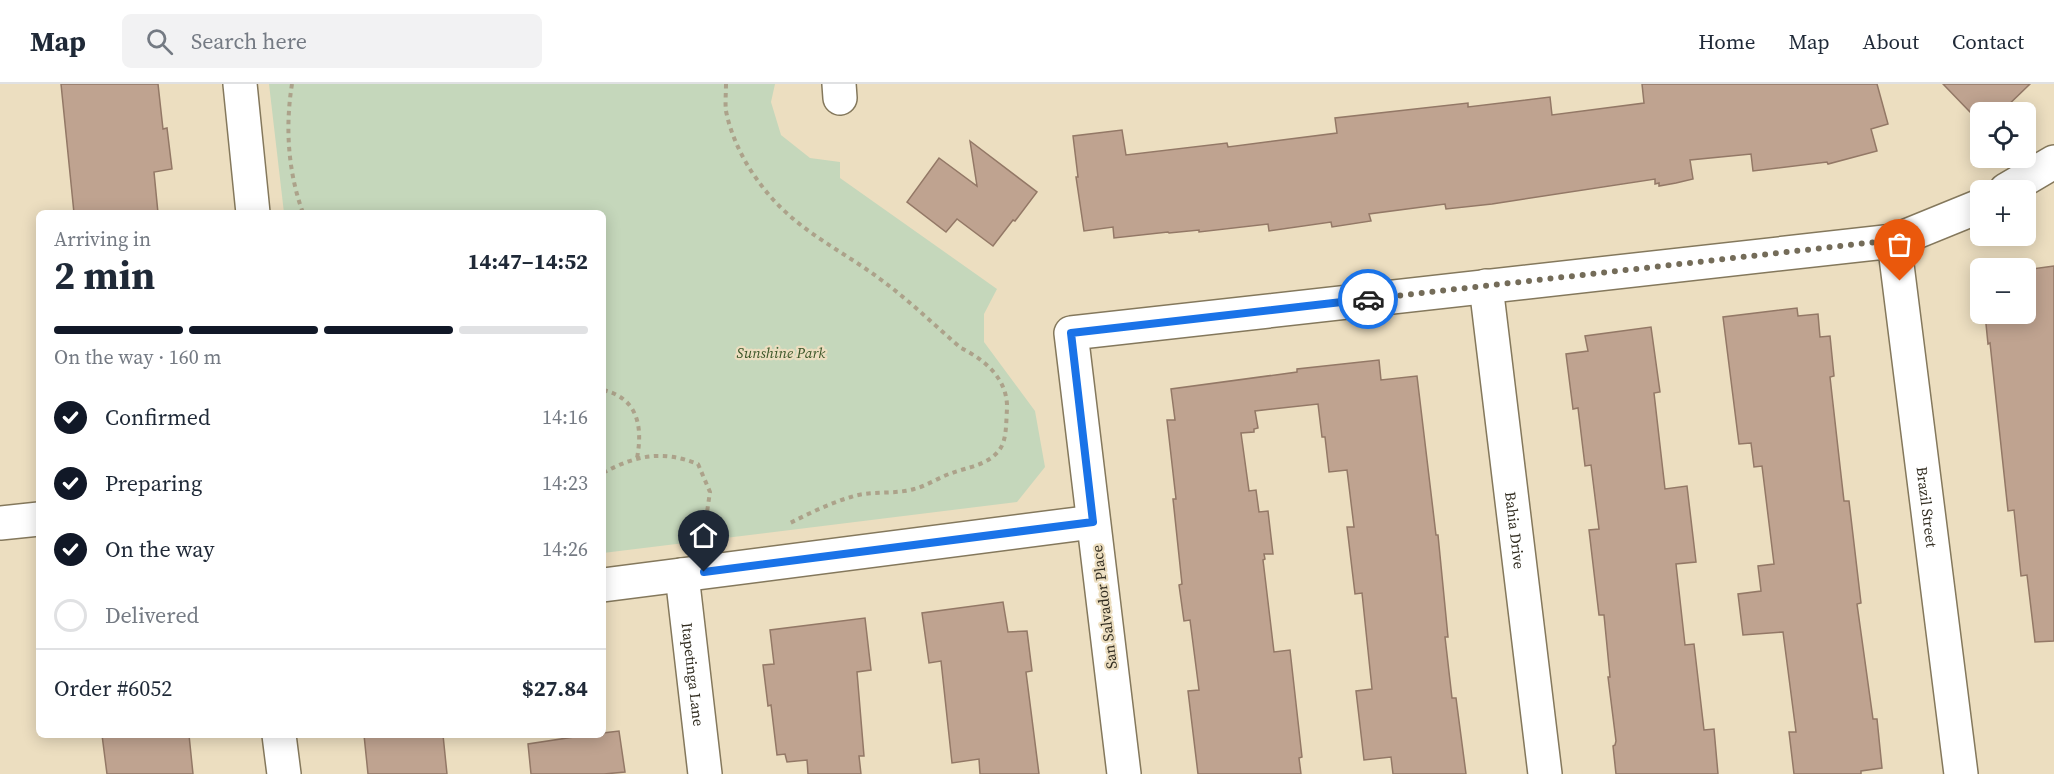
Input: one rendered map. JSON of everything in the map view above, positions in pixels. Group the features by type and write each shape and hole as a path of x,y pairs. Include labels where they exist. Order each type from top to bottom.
{"street":[{"path":"240,84 254,210"},
{"path":"2023,180 2054,162"},
{"path":"1486,286 1894,240 1970,210"},
{"name":"Brazil Street","path":"1894,240 1961,774"},
{"name":"San Salvador Place","path":"1124,774 1071,333 1486,286"},
{"name":"Bahia Drive","path":"1486,286 1545,774"},
{"path":"0,523 36,519"},
{"path":"606,585 1093,522"},
{"name":"Itapetinga Lane","path":"682,575 705,774"},
{"path":"279,738 284,774"}],"path":[{"path":"292,84 288,144 302,210"},
{"path":"726,84 726,109 743,156 758,181 776,202 791,217 881,279 961,348 988,366 1005,389 1006,430 1000,449 991,458 914,489 870,492 849,497 787,525"},
{"path":"606,391 618,394 627,401 634,413 638,423 640,442 637,458"},
{"path":"606,471 626,461 648,456 682,458 698,464 711,492 702,542 713,541"}],"green space":[{"name":"Sunshine Park","path":"269,84 775,84 771,102 781,135 810,158 840,162 840,178 997,289 984,314 984,342 1035,411 1045,467 1017,502 606,553 606,210 284,210"}],"building":[{"path":"61,84 158,84 163,129 167,128 172,169 154,172 158,210 74,210"},
{"path":"1642,84 1877,84 1888,124 1871,129 1877,151 1828,164 1827,162 1753,171 1751,154 1690,160 1693,179 1676,183 1659,186 1659,183 1655,184 1655,179 1492,204 1446,209 1445,204 1369,214 1371,221 1332,227 1331,222 1269,231 1268,224 1114,238 1113,227 1084,231 1073,136 1122,130 1126,155 1227,143 1228,147 1337,133 1335,118 1468,103 1468,107 1550,97 1552,115 1644,103"},
{"path":"1943,84 2030,84 2011,102 1970,102 1970,112"},
{"path":"970,141 1037,192 993,246 957,219 946,232 907,202 939,158 977,186"},
{"path":"2054,266 2054,641 2035,642 2027,575 2021,576 2014,510 2008,511 1986,324 2036,324 2036,268"},
{"path":"1797,308 1798,316 1818,314 1820,337 1830,336 1834,376 1830,377 1844,501 1849,501 1861,603 1857,604 1873,719 1877,719 1882,768 1861,771 1861,774 1794,774 1789,732 1796,732 1783,632 1743,635 1738,594 1761,591 1758,566 1774,564 1762,466 1754,467 1751,443 1739,444 1723,317"},
{"path":"1651,327 1660,392 1654,393 1665,489 1687,486 1696,562 1676,564 1685,645 1694,644 1704,730 1714,729 1718,774 1616,774 1613,746 1616,741 1608,677 1610,677 1604,615 1599,615 1589,530 1599,529 1591,465 1585,466 1578,408 1573,409 1566,354 1588,351 1585,336"},
{"path":"1379,360 1381,380 1417,376 1436,535 1438,535 1452,698 1456,698 1466,774 1393,774 1391,757 1364,760 1356,691 1372,689 1362,593 1355,594 1347,527 1354,527 1347,470 1329,472 1318,404 1255,411 1258,428 1254,429 1254,432 1241,433 1249,491 1256,490 1259,512 1268,511 1273,554 1264,554 1265,559 1263,560 1274,652 1290,650 1302,757 1299,758 1301,774 1198,774 1188,691 1199,690 1190,620 1184,621 1179,585 1182,584 1173,499 1176,499 1167,420 1175,420 1171,389 1297,372 1297,369"},
{"path":"1003,602 1008,632 1027,631 1032,671 1026,672 1039,774 980,774 979,759 952,763 941,661 929,663 922,613"},
{"path":"865,618 871,670 857,672 864,756 859,756 861,774 808,774 807,760 787,762 785,754 777,755 763,665 774,664 770,630"},
{"path":"619,731 625,772 531,774 528,744 567,738 606,738 606,733"},
{"path":"102,738 189,738 193,774 107,774"},
{"path":"364,738 443,738 447,774 368,774"}],"way so far":[{"path":"1368,299 1894,240 1900,281"}],"route":[{"path":"704,572 1093,522 1071,333 1368,299"}]}
